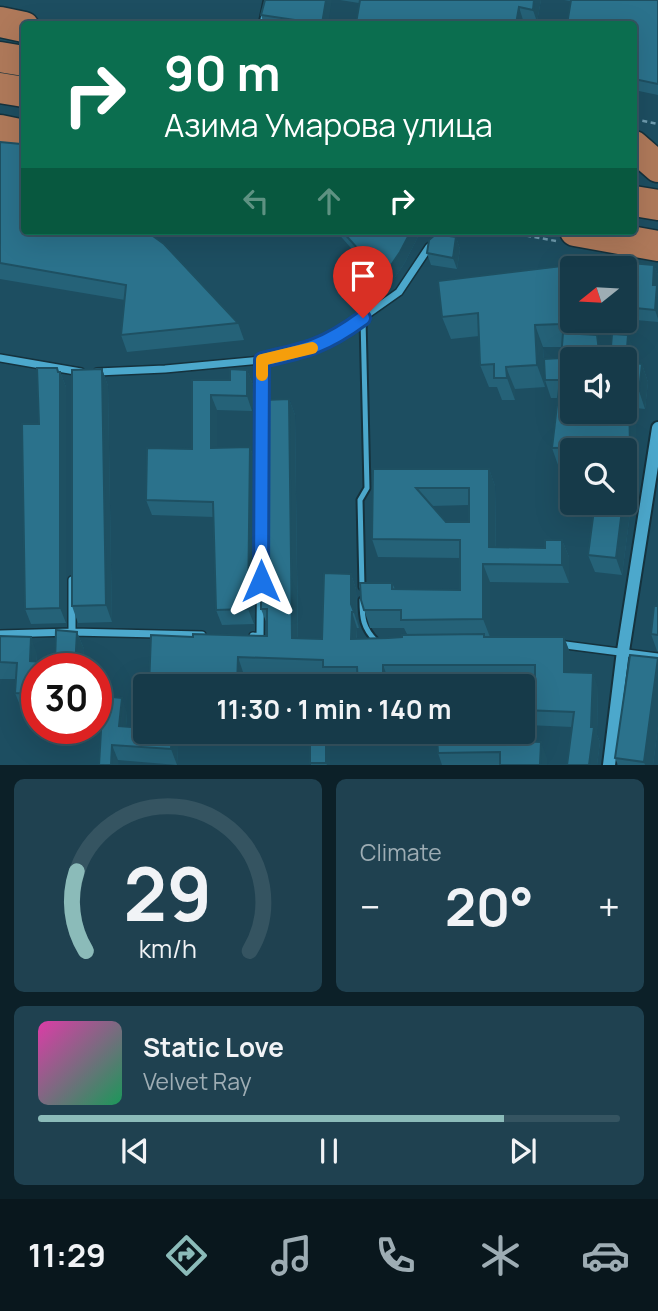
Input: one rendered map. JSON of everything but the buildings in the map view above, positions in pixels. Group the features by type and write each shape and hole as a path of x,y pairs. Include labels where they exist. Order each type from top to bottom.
{"highway":[{"path":"0,22 21,26"},
{"path":"0,57 21,60"},
{"path":"0,88 21,92"},
{"path":"0,130 21,134"},
{"path":"637,136 658,139"},
{"path":"637,149 658,167"},
{"path":"637,170 658,174"},
{"path":"637,202 658,205"},
{"path":"597,235 658,246"}],"street":[{"path":"0,358 72,372 120,372 262,360 309,349 328,342 399,292 429,247 445,235"},
{"path":"247,636 260,637 262,360"},
{"path":"72,372 72,386"},
{"path":"609,765 623,651 658,429"},
{"path":"72,578 72,632"},
{"path":"0,634 72,632 206,635"},
{"path":"547,643 658,657"}],"lane":[{"path":"263,21 267,0"},
{"path":"363,318 367,488 360,500 362,619 366,631 378,644"}],"path":[{"path":"637,120 658,124"}],"slow traffic":[{"path":"262,375 262,360 312,348"}],"route":[{"path":"261,581 262,360 328,342 363,318"}]}
